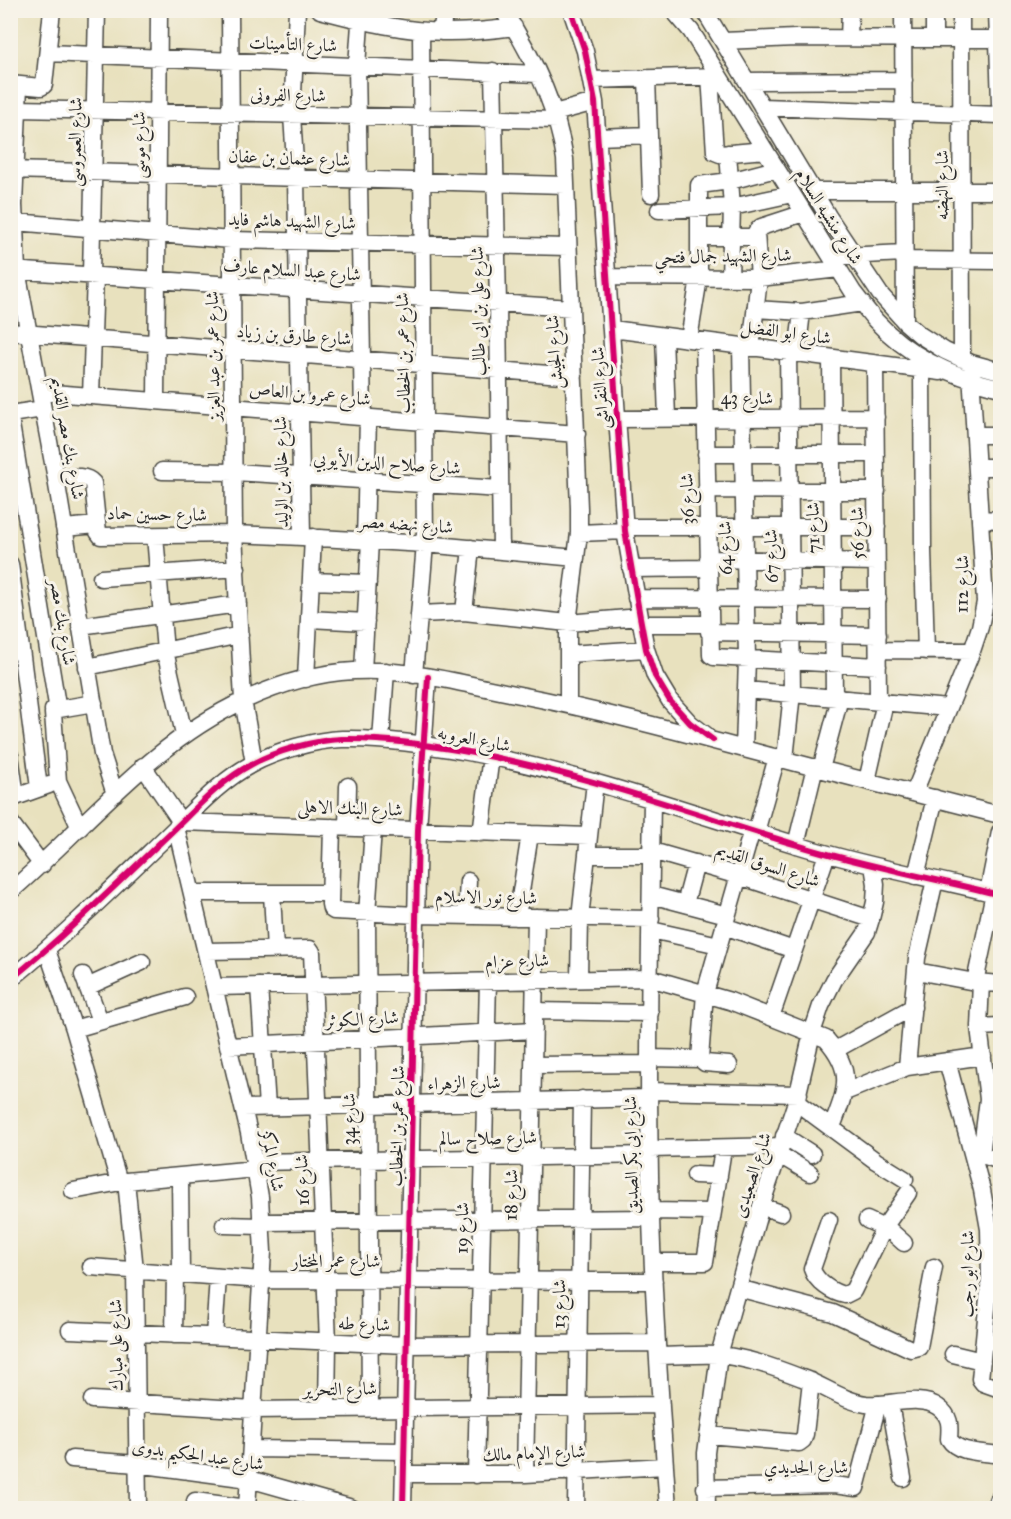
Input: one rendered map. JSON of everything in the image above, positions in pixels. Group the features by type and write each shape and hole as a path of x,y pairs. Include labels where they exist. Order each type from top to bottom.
{"street":[{"path":"15,85 44,85 52,10"},
{"name":"شارع العمروسى","path":"91,396 97,10"},
{"name":"شارع موسى","path":"156,401 159,10"},
{"name":"شارع عمر بن عبد العزيز","path":"230,10 234,534 243,700 254,763"},
{"name":"شارع خالد بن الوليد","path":"297,10 292,115 296,178 301,477 311,581 306,679"},
{"path":"320,10 360,15 421,31 441,32 514,27"},
{"path":"441,32 445,10"},
{"name":"شارع الجيش","path":"503,10 514,27 556,116 565,159 579,533 568,623 568,704"},
{"name":"شارع النقراشى","path":"571,10 585,51 595,102 625,529 640,621 646,649 656,676 670,701 690,723 713,740"},
{"path":"849,10 849,38"},
{"path":"903,10 904,322"},
{"path":"934,10 934,39"},
{"name":"شارع النهضه","path":"961,10 962,365"},
{"path":"676,13 712,11"},
{"name":"شارع منشيه السلام","path":"712,11 723,41 762,107 880,294 904,322 962,365 972,381 1000,388"},
{"name":"شارع منشيه السلام","path":"676,13 835,263 877,322 905,347 937,367 962,365 1000,371"},
{"path":"360,15 357,66 368,541 363,671"},
{"path":"998,15 1000,104"},
{"name":"شارع عمر بن الخطاب","path":"403,1509 418,830 422,744 419,614 425,544 421,31"},
{"path":"723,41 795,38 961,39 999,48"},
{"name":"شارع التأمينات","path":"48,53 537,74"},
{"name":"شارع على بن ابى طالب","path":"493,71 501,551"},
{"path":"591,80 714,76 715,152 720,154 765,150"},
{"path":"647,78 651,194"},
{"path":"747,81 904,80"},
{"name":"شارع بنك مصر القديم","path":"15,85 12,205 15,222 14,270 29,334 56,479 102,754 115,794"},
{"name":"شارع الفرونى","path":"15,110 494,119 556,116 595,102"},
{"path":"762,107 1000,115"},
{"path":"598,137 649,135"},
{"path":"728,153 732,207 730,278"},
{"path":"730,181 776,169"},
{"name":"شارع عثمان بن عفان","path":"13,170 566,185"},
{"name":"شارع 36","path":"730,181 699,185 697,340 705,417 711,655 747,659"},
{"path":"813,191 1000,190"},
{"path":"659,210 732,207 792,194"},
{"path":"699,237 756,237 760,226 804,213"},
{"name":"شارع الشهيد هاشم فايد","path":"15,222 231,240 568,247"},
{"name":"شارع 64","path":"744,748 747,659 742,417 746,347 755,309 759,278 756,237"},
{"name":"شارع الشهيد جمال فتحي","path":"608,277 759,278 835,263 854,255 1000,261"},
{"name":"شارع عبد السلام عارف","path":"14,270 571,308"},
{"path":"755,309 802,312 862,303"},
{"name":"شارع 67","path":"700,1059 705,993 739,876 781,758 792,693 788,417 792,353 802,312"},
{"name":"شارع ابو الفضل","path":"612,329 922,370 962,365"},
{"name":"شارع طارق بن زياد","path":"10,332 574,376"},
{"path":"664,336 667,418"},
{"name":"شارع 71","path":"796,845 837,698 833,634 831,358"},
{"name":"شارع 56","path":"867,780 882,702 878,650 875,364"},
{"path":"922,370 926,651"},
{"name":"شارع 112","path":"914,793 972,651 985,603 972,381"},
{"name":"شارع عمرو بن العاص","path":"40,392 577,434"},
{"path":"10,416 43,409"},
{"name":"شارع بنك مصر","path":"10,416 57,705 53,710 58,781 80,828"},
{"name":"شارع 43","path":"618,419 876,417"},
{"path":"975,435 1000,435"},
{"path":"706,454 876,454"},
{"path":"977,467 1000,467"},
{"name":"شارع صلاح الدين الأيوبي","path":"162,471 234,472 500,489"},
{"name":"شارع حسين حماد","path":"56,479 86,477 91,479 98,532 101,536 234,534"},
{"path":"706,490 877,492"},
{"path":"980,519 1000,520"},
{"path":"63,528 97,525"},
{"path":"579,533 625,529 707,527 877,526"},
{"name":"شارع نهضه مصر","path":"234,534 425,544 576,558"},
{"path":"155,536 165,651 184,734"},
{"path":"464,612 471,548"},
{"path":"631,569 745,560 877,562"},
{"path":"10,564 39,788"},
{"path":"101,578 237,568"},
{"path":"311,581 368,583"},
{"path":"636,598 878,599"},
{"path":"80,626 238,604"},
{"path":"419,614 464,612 568,623 640,621 746,632 833,634 878,650 972,651"},
{"path":"309,619 366,622"},
{"path":"87,667 240,635"},
{"path":"568,654 646,649"},
{"path":"747,659 834,664 878,650"},
{"path":"381,740 386,671"},
{"path":"10,892 42,865 143,766 184,734 243,700 284,684 324,674 386,671 568,704 1000,815"},
{"path":"746,690 948,708"},
{"path":"53,710 94,703"},
{"name":"شارع العروبه","path":"10,980 47,950 204,799 254,763 299,746 339,739 422,744 491,756 595,782 827,854 994,893"},
{"path":"10,755 13,798 58,781"},
{"path":"481,832 491,756"},
{"path":"143,766 179,825"},
{"path":"579,979 580,918 595,782"},
{"path":"192,892 330,893 348,786"},
{"path":"916,876 935,798"},
{"name":"شارع ابى بكر الصديق","path":"652,800 649,1061 651,1215 657,1350 668,1509"},
{"path":"10,822 42,865"},
{"name":"شارع البنك الاهلى","path":"179,825 589,836"},
{"name":"شارع المركز","path":"179,825 192,892 256,1165 262,1224 261,1280 247,1508"},
{"name":"شارع 34","path":"370,1409 367,914 373,829"},
{"path":"1000,832 994,893 978,982 979,1027 988,1099 976,1153 1000,1161"},
{"path":"517,917 530,834"},
{"name":"شارع السوق القديم","path":"587,855 651,853 696,863 871,919"},
{"path":"771,1017 827,854"},
{"path":"686,904 696,863"},
{"name":"شارع الصعيدى","path":"707,1509 705,1488 708,1435 719,1355 761,1206 798,1098 812,1033 821,1006 834,980 867,932 875,902 876,884 873,866"},
{"path":"907,1067 919,944 935,880"},
{"path":"466,916 468,881"},
{"path":"206,951 275,950 272,893"},
{"name":"شارع نور الاسلام","path":"330,893 331,909 334,911 367,914 580,918 651,924 719,945"},
{"path":"651,895 686,904 794,950"},
{"name":"شارع 18","path":"525,1474 536,917"},
{"name":"شارع على مبارك","path":"47,950 123,1181 135,1270 138,1509"},
{"name":"شارع 16","path":"275,950 311,950 326,1280 327,1409"},
{"path":"100,1022 85,981 142,962"},
{"path":"916,971 1000,984"},
{"name":"شارع عزام","path":"214,987 650,978 705,993 771,1017 826,1039 835,1050"},
{"name":"شارع 19","path":"476,1475 488,981"},
{"path":"259,986 267,1107"},
{"path":"74,1029 185,997"},
{"path":"832,1127 845,1092 845,1076 835,1050 913,1007"},
{"path":"535,1011 650,1013"},
{"path":"979,1027 1000,1026"},
{"name":"شارع الكوثر","path":"228,1046 534,1030"},
{"path":"845,1092 907,1067 983,1056"},
{"path":"534,1065 700,1059 705,1063 729,1065"},
{"name":"شارع ابو رجب","path":"947,1061 993,1208 989,1229 992,1341 982,1361 980,1380 1000,1389"},
{"name":"شارع الزهراء","path":"243,1108 533,1101 649,1094 798,1098"},
{"path":"798,1098 906,1186 853,1291 840,1294 827,1312"},
{"name":"شارع 13","path":"576,1509 582,1099"},
{"path":"781,1146 812,1154"},
{"path":"781,1146 810,1173"},
{"name":"شارع صلاح سالم","path":"73,1191 123,1181 180,1176 256,1165 321,1161 581,1156 781,1146"},
{"path":"653,1262 705,1262 723,1149"},
{"path":"695,1175 718,1176"},
{"path":"174,1335 180,1176"},
{"path":"761,1206 781,1213"},
{"path":"224,1225 323,1221 580,1219 713,1212"},
{"path":"829,1220 812,1269 816,1278 840,1294"},
{"path":"867,1220 884,1227 904,1243"},
{"name":"شارع عمر المختار","path":"91,1267 261,1280 654,1281"},
{"path":"738,1288 827,1312 915,1349 919,1347 934,1267"},
{"path":"214,1336 218,1277"},
{"name":"شارع طه","path":"70,1330 407,1345 578,1344 719,1355 752,1362 811,1381 852,1401 884,1404 926,1402 946,1413 951,1424 948,1439 952,1446 1000,1455"},
{"path":"953,1354 982,1361"},
{"path":"708,1435 800,1443 805,1434 811,1381"},
{"name":"شارع التحرير","path":"92,1400 253,1410 661,1405"},
{"path":"884,1404 903,1478"},
{"name":"شارع الحديدي","path":"705,1488 834,1485 856,1488 884,1404"},
{"path":"251,1449 404,1450"},
{"name":"شارع عبد الحكيم بدوى","path":"72,1459 137,1464 249,1479 297,1501 350,1508"},
{"name":"شارع الإمام مالك","path":"404,1474 525,1474 665,1466"},
{"path":"994,1509 1000,1497"},
{"path":"195,1501 247,1508"}],"cycle path":[{"path":"571,10 585,51 595,102 625,531 646,649 655,676 670,701 690,723 713,740"},
{"path":"403,1508 418,830 428,677"},
{"path":"10,980 69,929 206,798 240,771 284,751 308,744 342,739 406,743 510,761 634,794 873,866 1000,895"}]}
